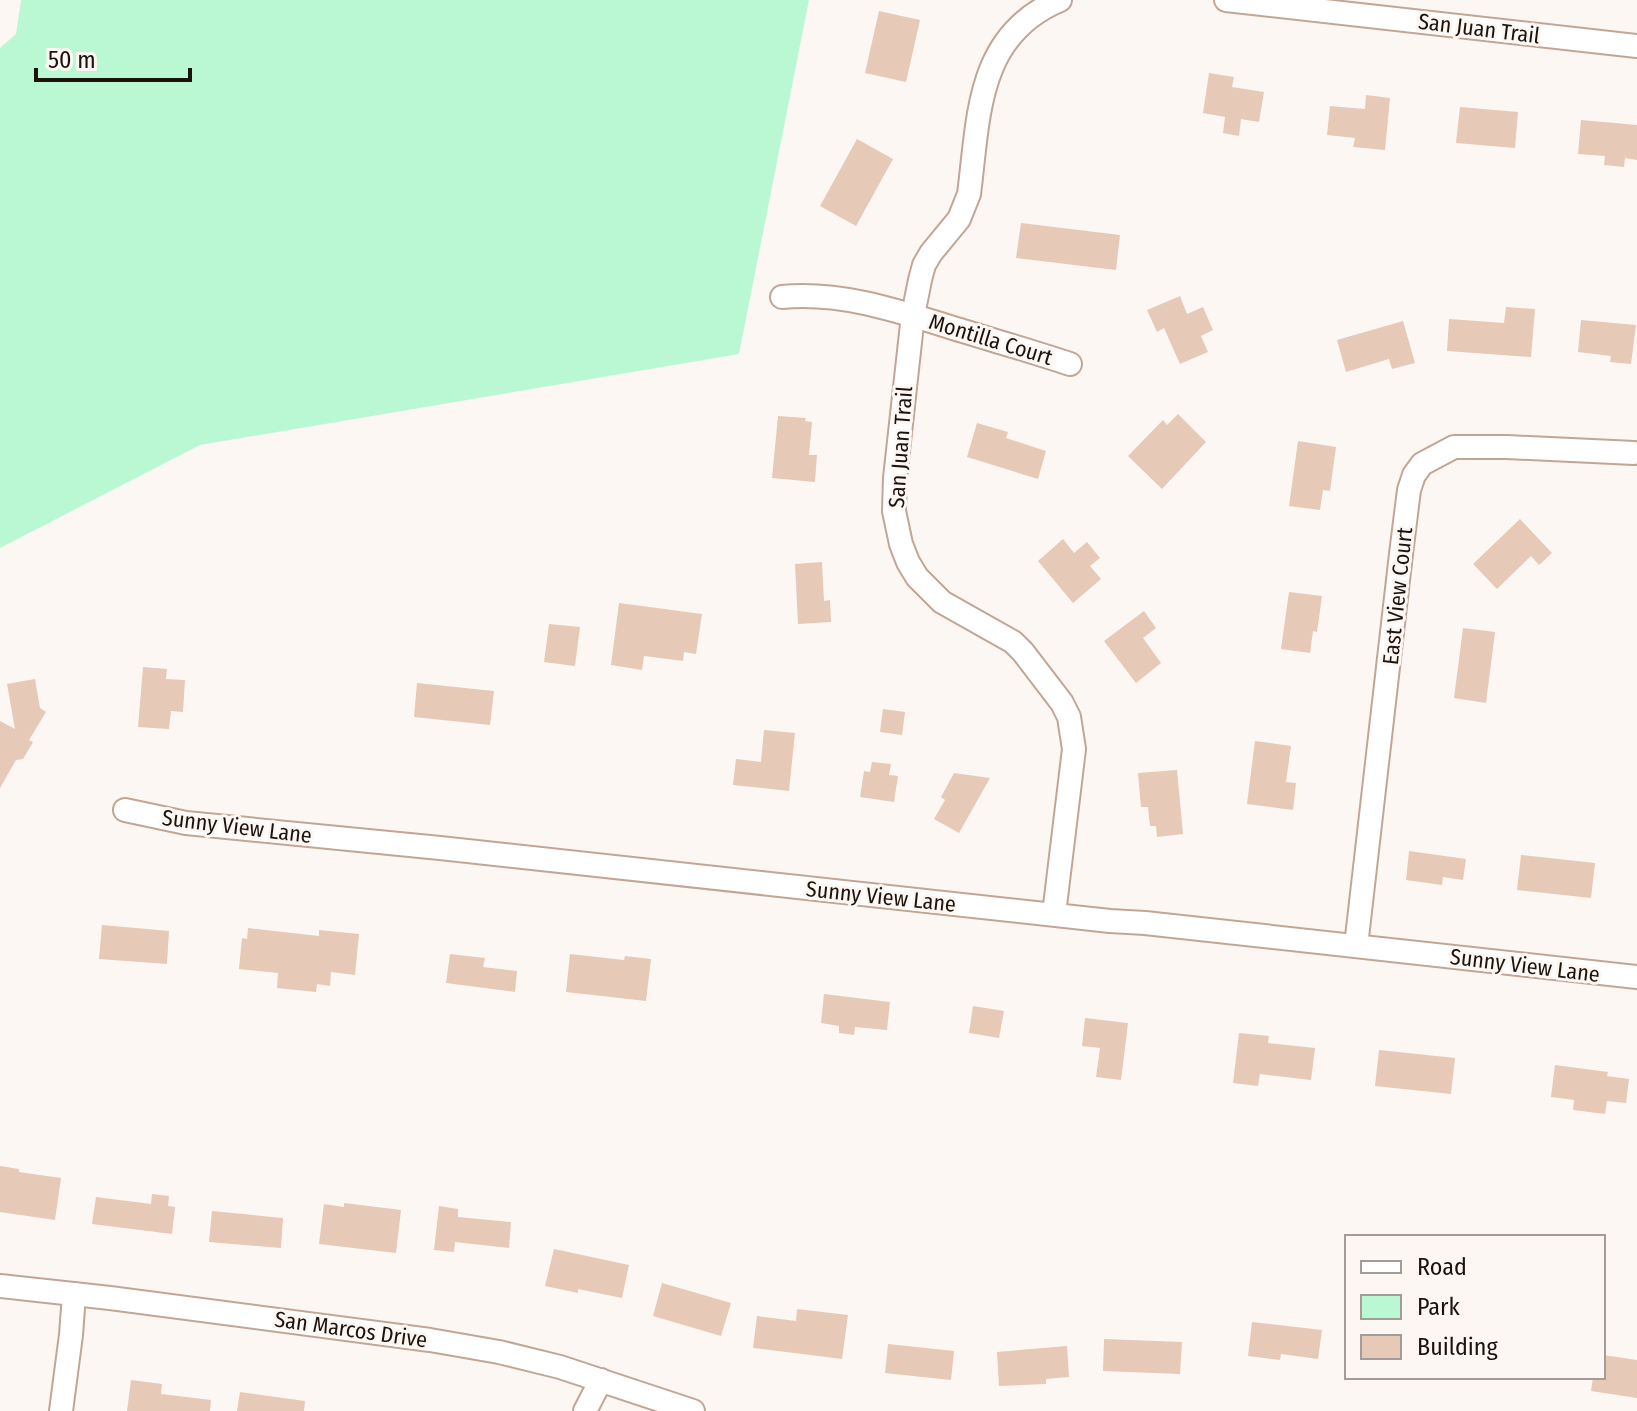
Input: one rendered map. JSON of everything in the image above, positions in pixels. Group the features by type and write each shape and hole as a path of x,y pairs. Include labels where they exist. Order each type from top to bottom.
{"street":[{"name":"San Juan Trail","path":"1054,914 1074,749 1069,717 1062,703 1013,642 942,602 923,584 908,562 896,528 894,511 913,315 924,265 959,219 969,194 981,101 997,57 1009,38 1030,18 1060,0"},
{"name":"San Juan Trail","path":"1226,0 1637,46"},
{"name":"Montilla Court","path":"782,297 826,296 857,301 913,315 1070,364"},
{"name":"East View Court","path":"1356,946 1401,554 1409,490 1414,475 1422,464 1454,447 1634,453"},
{"name":"Sunny View Lane","path":"125,810 186,823 501,854 1637,977"},
{"name":"San Marcos Drive","path":"0,1286 351,1328 499,1352 560,1367 693,1411"},
{"path":"61,1411 74,1294"},
{"path":"585,1411 601,1380"}],"green space":[{"path":"21,0 809,0 739,354 200,445 0,548 0,48 16,34"}],"building":[{"path":"879,11 920,20 906,82 865,73"},
{"path":"1209,73 1234,77 1232,87 1264,92 1259,122 1241,119 1239,136 1223,133 1225,117 1203,113"},
{"path":"1366,95 1390,98 1385,150 1353,147 1355,138 1327,135 1330,106 1365,109"},
{"path":"1460,107 1518,112 1515,148 1456,143"},
{"path":"1581,120 1637,125 1637,160 1625,158 1624,167 1604,165 1605,156 1578,154"},
{"path":"857,139 893,159 856,226 820,206"},
{"path":"1021,223 1120,235 1116,270 1016,258"},
{"path":"1180,296 1187,314 1203,307 1213,330 1201,336 1208,352 1180,364 1164,328 1157,332 1147,310"},
{"path":"1506,307 1535,309 1531,357 1447,351 1449,319 1504,323"},
{"path":"1581,320 1636,325 1631,364 1610,362 1611,356 1578,352"},
{"path":"1403,321 1415,363 1392,369 1389,359 1346,372 1337,340"},
{"path":"1178,414 1206,442 1162,489 1128,456 1163,420 1167,425"},
{"path":"778,416 806,418 805,421 812,422 809,455 817,455 815,482 772,478"},
{"path":"977,423 1008,432 1006,438 1046,451 1038,479 967,457"},
{"path":"1298,441 1336,447 1330,491 1323,490 1320,510 1289,506"},
{"path":"1520,519 1552,553 1539,565 1531,556 1497,589 1473,564"},
{"path":"1063,539 1074,553 1087,542 1100,558 1090,566 1101,579 1073,603 1038,561"},
{"path":"822,562 824,601 830,600 831,622 798,624 795,564"},
{"path":"1289,592 1322,596 1317,632 1313,631 1310,653 1281,649"},
{"path":"619,603 702,614 696,654 684,652 683,661 644,656 642,670 611,665"},
{"path":"1144,611 1156,628 1143,638 1161,663 1136,683 1104,641"},
{"path":"549,624 580,627 575,666 544,662"},
{"path":"1463,628 1495,632 1486,703 1454,698"},
{"path":"143,667 167,669 166,679 185,680 183,712 171,711 169,729 138,727"},
{"path":"35,679 40,708 46,712 29,740 33,742 23,759 16,760 0,788 0,721 15,729 7,684"},
{"path":"417,683 494,691 490,725 414,717"},
{"path":"883,709 905,712 902,735 880,732"},
{"path":"764,730 795,733 789,791 733,785 736,759 761,762"},
{"path":"1255,741 1291,746 1286,782 1296,783 1293,810 1247,804"},
{"path":"872,762 891,764 889,775 898,776 894,802 860,797 864,771 870,772"},
{"path":"1177,770 1183,834 1157,837 1156,826 1150,826 1148,807 1141,807 1138,773"},
{"path":"954,773 990,778 959,833 934,819 945,800 941,797"},
{"path":"1409,851 1466,859 1463,880 1443,877 1442,885 1406,880"},
{"path":"1521,855 1595,863 1591,898 1517,890"},
{"path":"102,925 169,931 167,964 99,959"},
{"path":"248,928 319,936 319,930 359,934 355,975 331,972 330,986 317,984 316,992 277,988 278,973 239,969 242,938 247,939"},
{"path":"450,954 485,958 483,967 517,971 515,992 446,983"},
{"path":"570,954 624,960 625,956 651,959 646,1001 566,992"},
{"path":"824,994 890,1002 887,1030 855,1027 854,1035 839,1033 839,1026 821,1023"},
{"path":"973,1006 1004,1011 999,1038 969,1033"},
{"path":"1085,1018 1128,1023 1121,1080 1096,1077 1100,1048 1082,1046"},
{"path":"1239,1033 1269,1036 1268,1043 1315,1048 1311,1080 1260,1074 1258,1086 1233,1083"},
{"path":"1379,1050 1455,1058 1451,1094 1375,1086"},
{"path":"1555,1065 1608,1072 1607,1076 1629,1079 1626,1103 1607,1101 1605,1114 1573,1110 1574,1100 1551,1097"},
{"path":"0,1166 61,1178 55,1220 0,1212"},
{"path":"152,1194 169,1196 168,1206 175,1207 172,1234 92,1224 96,1197 151,1204"},
{"path":"344,1203 401,1210 396,1253 319,1244 324,1204 344,1207"},
{"path":"439,1206 458,1209 458,1217 511,1222 509,1248 455,1242 454,1252 434,1250"},
{"path":"212,1211 283,1218 281,1248 209,1242"},
{"path":"554,1249 629,1265 622,1298 545,1286"},
{"path":"662,1283 731,1303 721,1336 653,1316"},
{"path":"797,1309 848,1315 842,1359 753,1348 757,1316 796,1321"},
{"path":"1252,1322 1322,1330 1318,1359 1281,1354 1280,1360 1248,1356"},
{"path":"1104,1339 1182,1342 1180,1374 1103,1371"},
{"path":"888,1344 954,1351 951,1380 885,1373"},
{"path":"1067,1346 1069,1377 1046,1379 1046,1384 999,1386 997,1352"},
{"path":"1605,1355 1637,1360 1637,1398 1591,1391 1593,1379 1605,1379"},
{"path":"131,1380 162,1384 161,1394 211,1400 210,1411 127,1411"},
{"path":"240,1392 305,1401 304,1411 237,1411"}]}
